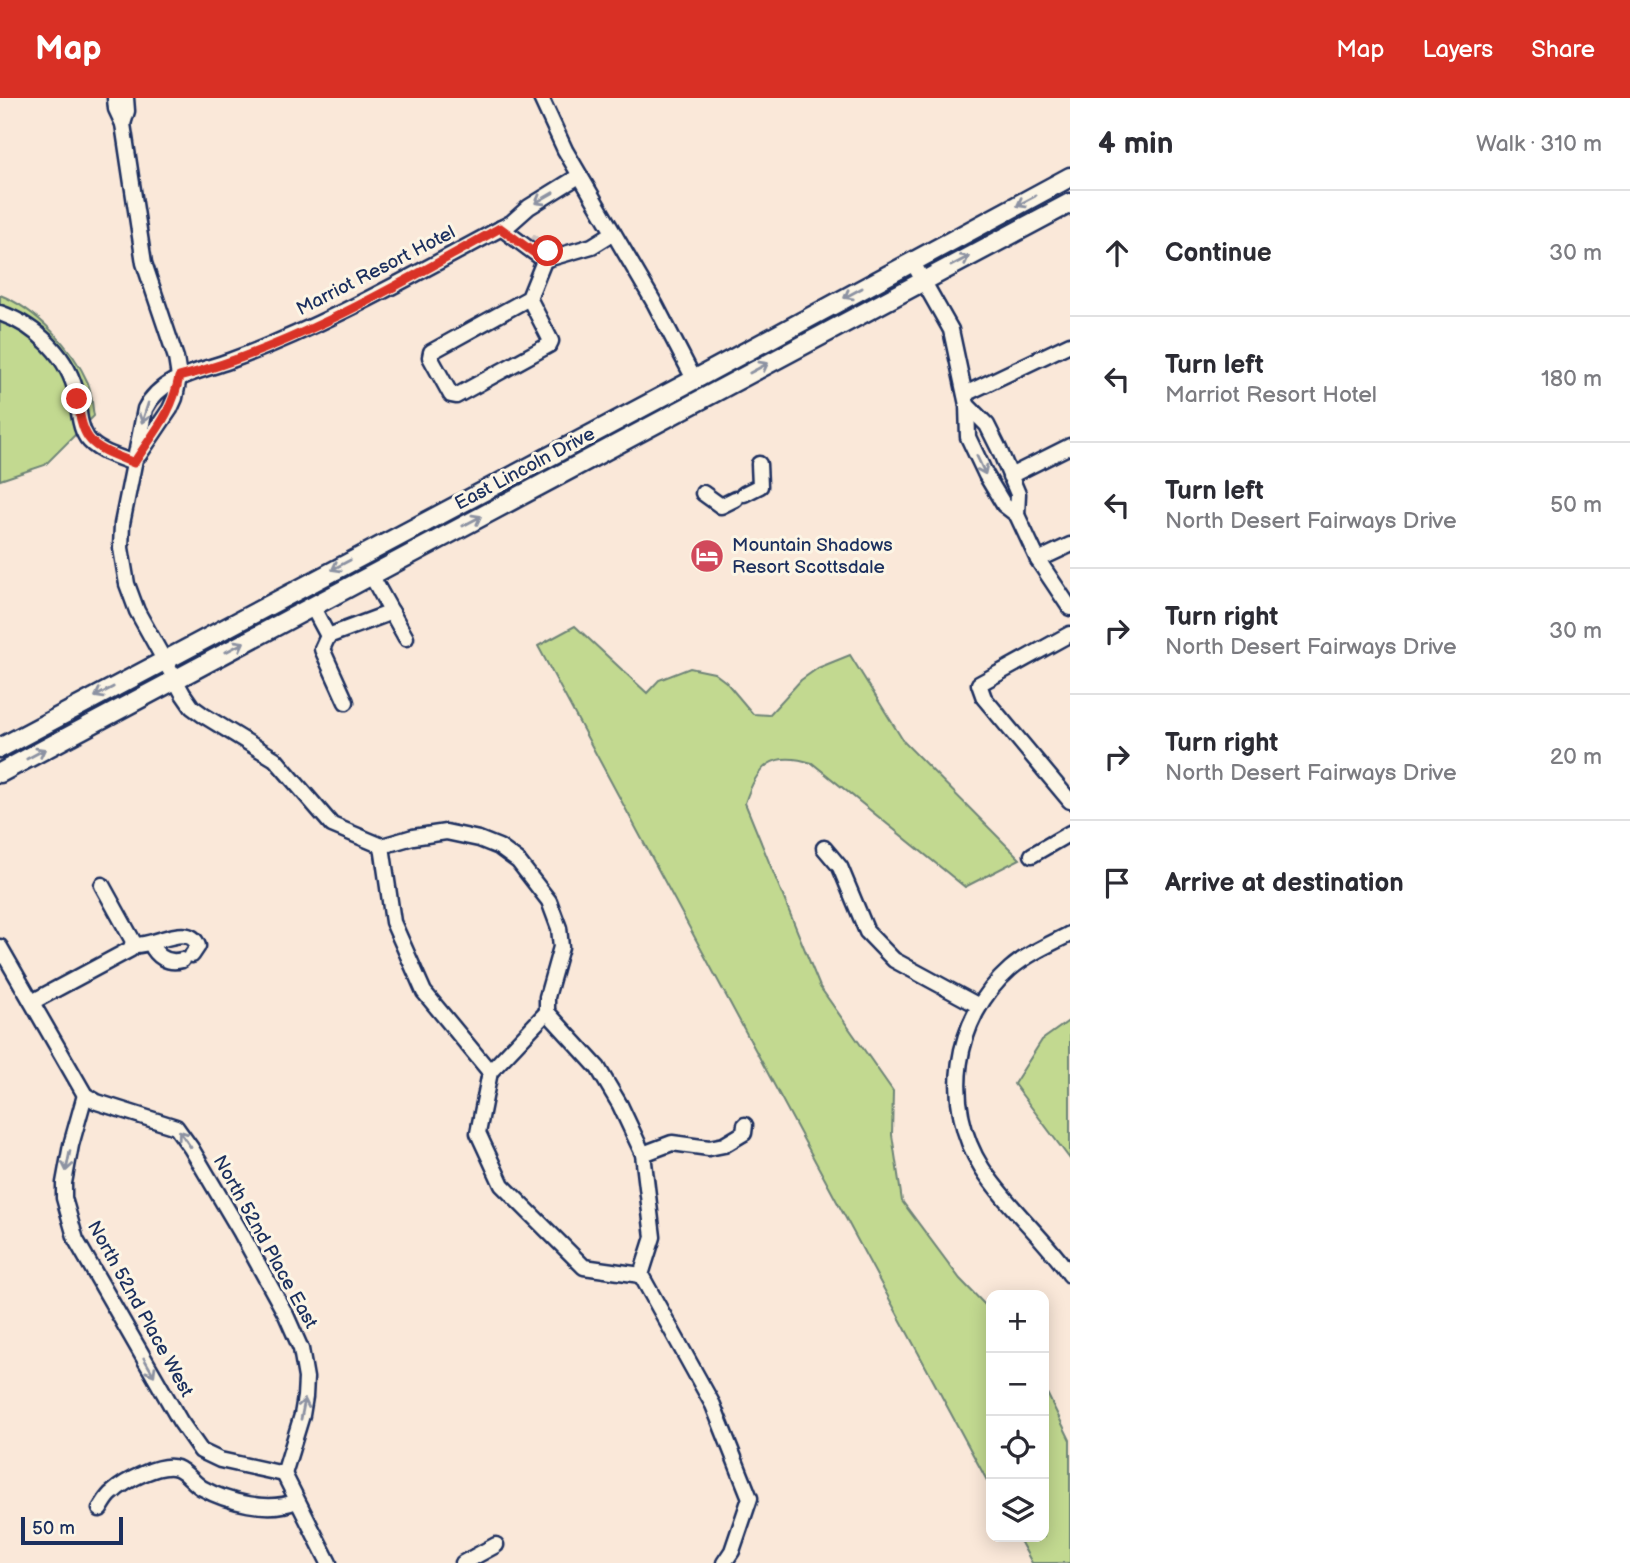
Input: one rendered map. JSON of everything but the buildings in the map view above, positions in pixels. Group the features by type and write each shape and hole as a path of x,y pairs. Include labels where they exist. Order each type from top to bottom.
{"main road":[{"name":"East Lincoln Drive","path":"0,748 1070,177"},
{"name":"East Lincoln Drive","path":"0,773 1070,203"},
{"path":"640,432 652,415 715,379 725,363"},
{"path":"401,533 412,553"}],"street":[{"path":"0,313 34,331 61,358 72,379 81,422 88,439 102,450 134,463 170,409 179,377 176,358 144,263 124,124 116,109 115,98"},
{"path":"124,124 127,98"},
{"path":"541,98 579,176 694,379"},
{"name":"Marriot Resort Hotel","path":"382,846 332,825 275,759 197,711 174,680 127,584 121,548 122,524 142,420 150,399 179,377 261,349 351,309 506,225 529,207 579,176"},
{"path":"506,225 540,249 571,254 592,246 613,233"},
{"path":"506,225 540,249"},
{"path":"529,298 432,352 430,357 451,395 456,396 550,345 551,341 529,298 540,249"},
{"path":"912,261 951,330 966,400 968,437 986,475 1004,505 1017,515 1038,560 1070,608"},
{"path":"966,400 1070,344"},
{"path":"966,400 987,425 1018,494 1017,515"},
{"path":"1010,476 1070,446"},
{"path":"703,494 721,506 740,497 760,486 759,464"},
{"path":"1038,560 1070,545"},
{"path":"371,575 406,638"},
{"path":"312,606 328,636"},
{"path":"346,702 322,649 328,636 392,612"},
{"path":"1070,634 979,684 984,698 1070,801"},
{"path":"490,1072 424,992 393,922 382,846 413,837 446,832 479,839 499,847 518,861 549,901 559,928 561,947 547,998 547,1012 598,1068 620,1105 643,1154 653,1237 641,1275 713,1405 750,1498 732,1551 724,1563"},
{"path":"1032,855 1070,833"},
{"path":"824,848 840,867 867,932 894,960 979,1006"},
{"path":"32,1002 131,949 133,941 102,885"},
{"path":"1070,934 1012,967 998,981 979,1006 962,1049 958,1075 958,1098 964,1133 982,1168 1070,1275"},
{"path":"132,945 144,946 179,935 190,935 198,946 187,957 173,962 162,958 151,944"},
{"path":"0,947 85,1095"},
{"path":"547,1012 490,1072 478,1133 502,1185 584,1267 641,1275"},
{"name":"North 52nd Place East","path":"85,1095 97,1102 176,1127 240,1231 286,1315 301,1349 306,1388 302,1415 284,1474"},
{"name":"North 52nd Place West","path":"85,1095 64,1183 64,1198 76,1240 174,1411 201,1451 220,1460 284,1474"},
{"path":"643,1154 672,1143 709,1148 724,1145 744,1133 746,1125"},
{"path":"100,1509 107,1498 119,1488 163,1467 178,1469 199,1486 236,1500 278,1506 296,1501"},
{"path":"284,1474 329,1563"},
{"path":"463,1563 496,1545"}],"green space":[{"path":"0,295 27,310 63,343 88,383 94,416 45,465 0,480"},
{"path":"575,626 647,693 659,680 690,668 714,673 726,682 753,714 769,715 801,680 818,668 850,655 904,742 1020,859 965,887 812,763 798,759 776,760 768,764 755,779 745,803 820,987 893,1091 892,1135 902,1201 960,1279 986,1306 986,1479 538,646"},
{"path":"1070,1020 1070,1159 1014,1084 1042,1040"},
{"path":"1049,1397 1070,1440 1070,1563 1032,1563 1021,1542 1049,1542"}],"tunnel":[{"path":"530,240 539,246"}],"place":[{"name":"Mountain Shadows Resort Scottsdale","path":"707,556"}],"route":[{"path":"77,399 81,422 88,439 102,450 134,463 170,409 179,377 261,349 351,309 500,228 544,260 548,251"}]}
